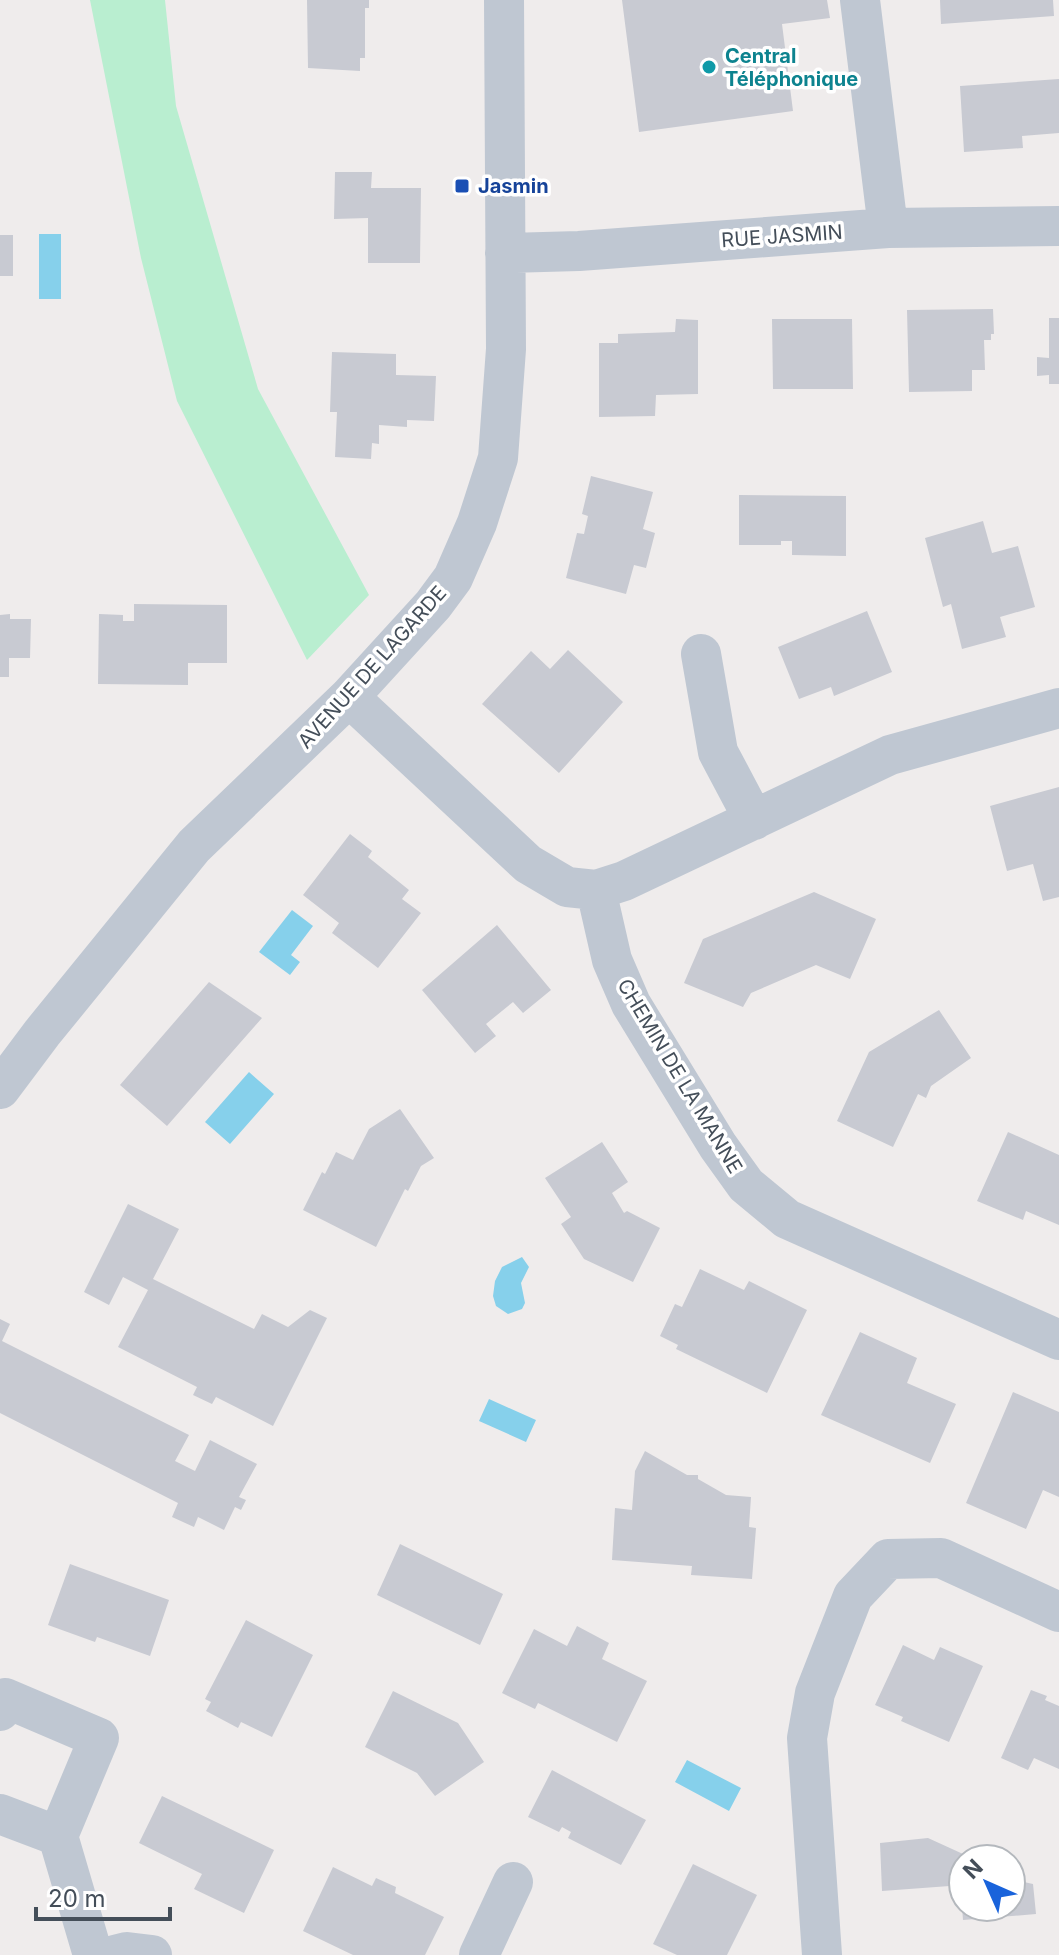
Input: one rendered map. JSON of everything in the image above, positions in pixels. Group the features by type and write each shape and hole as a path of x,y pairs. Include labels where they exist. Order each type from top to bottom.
{"street":[{"name":"AVENUE DE LAGARDE","path":"0,1089 194,846 349,697 433,605 453,578 490,488 498,458 504,403 504,0"},
{"path":"860,0 888,228"},
{"name":"RUE JASMIN","path":"505,253 579,251 888,228 1059,226"},
{"path":"701,654 718,752 754,820"},
{"path":"349,697 528,864 567,887 596,890 624,881 890,755 1059,708"},
{"name":"CHEMIN DE LA MANNE","path":"596,890 612,960 631,1004 718,1146 746,1185 787,1219 1059,1340"},
{"path":"822,1955 807,1738 815,1693 853,1596 888,1559 941,1558 1059,1612"},
{"path":"0,1711 5,1698 99,1738 58,1836 93,1955"},
{"path":"0,1814 58,1836"},
{"path":"479,1955 513,1882"},
{"path":"115,1955 127,1952 152,1955"}],"green space":[{"path":"90,0 165,0 176,106 258,389 369,595 307,660 177,401 141,258"}],"water":[{"path":"39,234 61,234 61,299 39,299"},
{"path":"292,910 313,926 291,955 300,962 290,975 259,952"},
{"path":"249,1072 274,1094 230,1144 205,1122"},
{"path":"522,1257 529,1267 521,1283 525,1303 522,1309 508,1314 496,1306 493,1296 495,1281 502,1267"},
{"path":"489,1399 536,1420 526,1442 479,1421"},
{"path":"687,1760 741,1788 729,1811 675,1782"}],"building":[{"path":"307,0 369,0 369,8 365,8 365,58 360,58 360,71 308,68"},
{"name":"Central Téléphonique","path":"622,0 827,0 830,18 782,24 793,111 639,132"},
{"path":"940,0 1053,0 1054,16 941,24"},
{"path":"1059,79 1059,133 1022,136 1023,148 964,152 960,86"},
{"path":"335,172 372,172 371,188 421,188 420,263 368,263 368,218 334,219"},
{"path":"0,235 13,235 13,276 0,276"},
{"path":"993,309 994,334 991,334 991,340 984,340 985,370 972,370 972,391 909,392 907,310"},
{"path":"1049,318 1059,318 1059,384 1049,384 1049,375 1037,376 1037,357 1049,358"},
{"path":"676,319 698,320 698,394 656,395 655,416 599,417 599,343 618,343 618,334 675,332"},
{"path":"772,319 852,319 853,389 773,389"},
{"path":"332,352 396,354 396,375 436,376 434,421 407,420 407,427 379,425 379,444 372,443 371,459 335,457 337,412 330,412"},
{"path":"591,476 653,492 643,529 655,533 646,568 634,565 626,594 566,578 577,533 584,534 588,516 582,514"},
{"path":"739,495 846,496 846,556 792,555 792,541 781,541 781,545 739,545"},
{"path":"983,521 992,553 1018,546 1035,607 1000,617 1006,637 962,649 951,604 943,607 925,538"},
{"path":"134,604 227,605 227,663 188,663 188,685 98,684 99,614 123,615 123,621 134,621"},
{"path":"867,611 892,672 834,696 831,687 799,699 778,647"},
{"path":"10,614 10,619 31,619 30,658 9,658 9,677 0,677 0,615"},
{"path":"568,650 623,702 559,773 482,704 531,651 550,669"},
{"path":"1059,787 1059,897 1043,901 1033,864 1007,871 990,806"},
{"path":"350,834 372,851 368,857 409,890 402,899 421,913 378,968 332,933 339,923 303,895"},
{"path":"814,892 876,919 850,979 816,965 751,993 743,1007 684,983 703,939"},
{"path":"497,925 551,990 523,1013 513,1002 486,1024 496,1036 475,1053 422,990"},
{"path":"209,982 262,1018 167,1126 120,1085"},
{"path":"939,1010 971,1058 931,1086 926,1098 918,1094 893,1147 837,1121 869,1052"},
{"path":"400,1109 434,1158 421,1166 408,1191 405,1189 376,1247 303,1210 336,1152 353,1160 369,1129"},
{"path":"1008,1132 1059,1155 1059,1225 1026,1211 1023,1220 977,1201"},
{"path":"602,1142 628,1182 612,1193 624,1213 627,1211 660,1228 633,1282 584,1259 561,1224 571,1217 545,1178"},
{"path":"128,1204 179,1229 153,1279 254,1329 262,1314 288,1327 310,1310 327,1318 273,1426 216,1397 212,1404 193,1395 197,1387 118,1347 148,1290 123,1277 109,1305 84,1292"},
{"path":"700,1269 744,1290 749,1281 807,1310 767,1393 676,1349 678,1345 660,1336 675,1304 682,1307"},
{"path":"0,1319 10,1324 2,1341 189,1435 175,1461 195,1471 210,1440 257,1464 239,1497 246,1500 241,1510 235,1507 224,1530 198,1517 194,1527 172,1517 178,1503 0,1413"},
{"path":"860,1332 917,1358 907,1383 956,1404 930,1463 821,1415"},
{"path":"1013,1392 1059,1412 1059,1497 1043,1490 1026,1529 966,1503"},
{"path":"645,1451 687,1475 698,1475 698,1479 726,1495 751,1497 749,1527 756,1528 752,1579 691,1575 692,1566 612,1560 615,1508 632,1510 635,1471"},
{"path":"400,1544 503,1594 480,1645 377,1595"},
{"path":"70,1564 169,1600 150,1656 97,1637 95,1642 48,1625"},
{"path":"246,1620 313,1655 272,1737 241,1722 238,1728 206,1711 211,1702 205,1699"},
{"path":"577,1626 609,1643 602,1659 647,1681 617,1742 538,1703 535,1709 502,1693 534,1629 567,1646"},
{"path":"903,1645 934,1660 940,1647 983,1666 949,1742 901,1721 903,1717 875,1705"},
{"path":"1031,1690 1047,1696 1045,1700 1059,1706 1059,1769 1034,1758 1028,1770 1001,1758"},
{"path":"393,1691 458,1723 484,1762 435,1796 417,1773 365,1747"},
{"path":"552,1770 646,1820 621,1865 568,1838 571,1832 562,1827 559,1832 528,1817"},
{"path":"162,1796 274,1850 244,1913 194,1889 202,1874 139,1843"},
{"path":"928,1838 947,1847 947,1886 882,1891 880,1843"},
{"path":"693,1864 757,1895 727,1955 677,1955 653,1944"},
{"path":"333,1867 372,1886 376,1878 396,1887 395,1893 444,1917 425,1955 353,1955 303,1931"},
{"path":"1027,1883 1033,1884 1036,1914 1027,1915"}],"place":[{"name":"Central Téléphonique","path":"709,67"},
{"name":"Jasmin","path":"462,186"}]}
